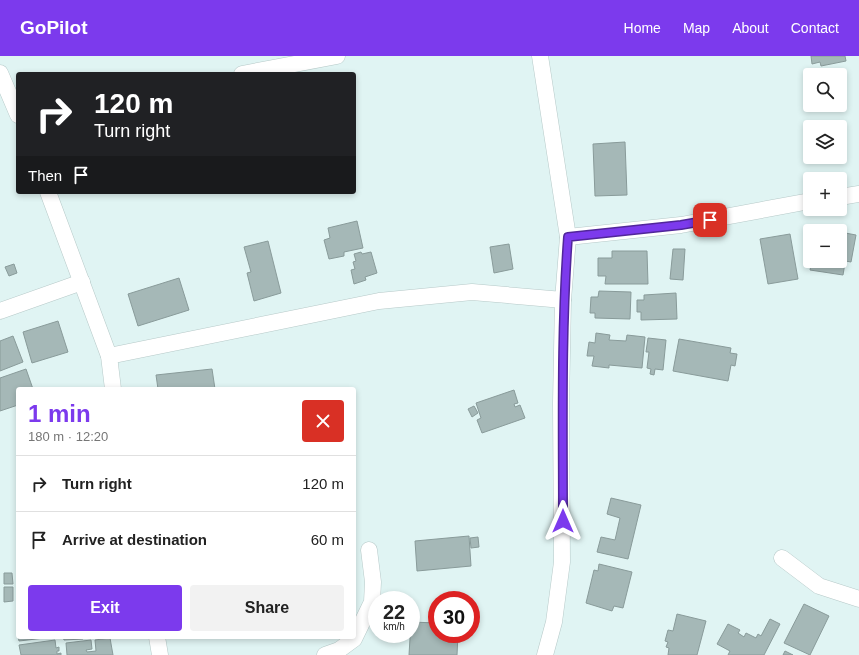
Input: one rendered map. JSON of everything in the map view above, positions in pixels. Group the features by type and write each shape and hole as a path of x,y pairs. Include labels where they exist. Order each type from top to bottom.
{"street":[{"path":"247,72 270,62 337,56"},
{"path":"540,56 568,237 563,300 561,403 562,562 554,622 545,655"},
{"path":"0,74 16,110"},
{"path":"49,194 109,356 113,387"},
{"path":"847,196 859,194"},
{"path":"568,237 681,225 803,202"},
{"path":"0,311 82,282"},
{"path":"109,356 379,301 472,292 563,300"},
{"path":"356,635 372,602 373,582 369,550"},
{"path":"782,558 819,586 832,592 859,599"},
{"path":"157,639 160,655"},
{"path":"325,655 339,650 354,639"}],"building":[{"path":"811,56 845,56 846,61 821,66 820,62 812,64"},
{"path":"625,142 627,195 595,196 593,144"},
{"path":"357,221 363,248 344,252 344,256 329,259 324,240 330,238 328,228"},
{"path":"847,233 856,235 851,262 847,261"},
{"path":"790,234 798,279 768,284 760,239"},
{"path":"268,241 281,293 254,301 247,273 251,272 244,247"},
{"path":"509,244 513,269 494,273 490,247"},
{"path":"673,249 685,249 683,280 670,279"},
{"path":"612,251 647,251 648,284 605,284 606,276 598,276 598,258 612,258"},
{"path":"361,252 362,254 371,252 377,273 365,277 366,280 354,284 351,270 355,269 353,262 356,261 354,254"},
{"path":"14,264 17,273 9,276 5,267"},
{"path":"810,268 844,268 843,275 810,270"},
{"path":"179,278 189,310 138,326 128,294"},
{"path":"599,291 631,292 630,319 595,318 595,313 590,313 591,297 598,297"},
{"path":"676,293 677,319 641,320 641,312 637,312 637,300 644,300 644,295"},
{"path":"58,321 68,352 32,363 23,332"},
{"path":"596,333 610,335 609,340 626,341 627,335 645,337 642,368 609,365 609,368 592,366 594,356 587,356 589,342 595,343"},
{"path":"13,336 23,362 0,371 0,341"},
{"path":"648,338 666,340 663,370 655,369 654,375 650,374 651,369 647,368 649,352 646,352"},
{"path":"679,339 731,348 730,353 737,354 735,366 731,365 728,381 673,371"},
{"path":"26,369 32,387 16,387 16,406 0,411 0,378"},
{"path":"212,369 215,387 158,387 156,375"},
{"path":"514,390 518,403 514,404 515,407 520,405 525,418 482,433 477,420 481,418 476,403"},
{"path":"474,406 478,413 472,417 468,409"},
{"path":"611,498 641,505 628,559 597,552 601,537 615,540 620,518 607,514"},
{"path":"469,536 471,566 417,571 415,541"},
{"path":"478,537 479,547 471,548 470,538"},
{"path":"599,564 632,572 623,608 614,606 612,611 586,603 594,570 598,571"},
{"path":"4,573 12,573 13,584 4,584"},
{"path":"4,587 13,587 13,601 4,602"},
{"path":"804,604 829,616 810,655 784,643"},
{"path":"677,614 706,621 697,655 668,655 669,648 666,647 668,642 665,641 668,630 673,631"},
{"path":"770,619 780,624 764,655 728,655 730,651 717,644 728,624 740,630 738,633 744,637 746,633 756,638 758,634 761,636"},
{"path":"420,622 428,623 428,643 458,643 457,655 409,655 410,643 420,643"},
{"path":"18,639 36,639 19,641"},
{"path":"110,639 113,655 67,655 66,643 91,640 92,649 86,650 87,652 96,651 95,640"},
{"path":"55,640 56,648 59,647 57,654 61,653 61,655 21,655 19,645"},
{"path":"785,651 793,655 783,655"}],"route":[{"path":"563,521 561,403 563,300 568,237 681,225 710,220"}]}
